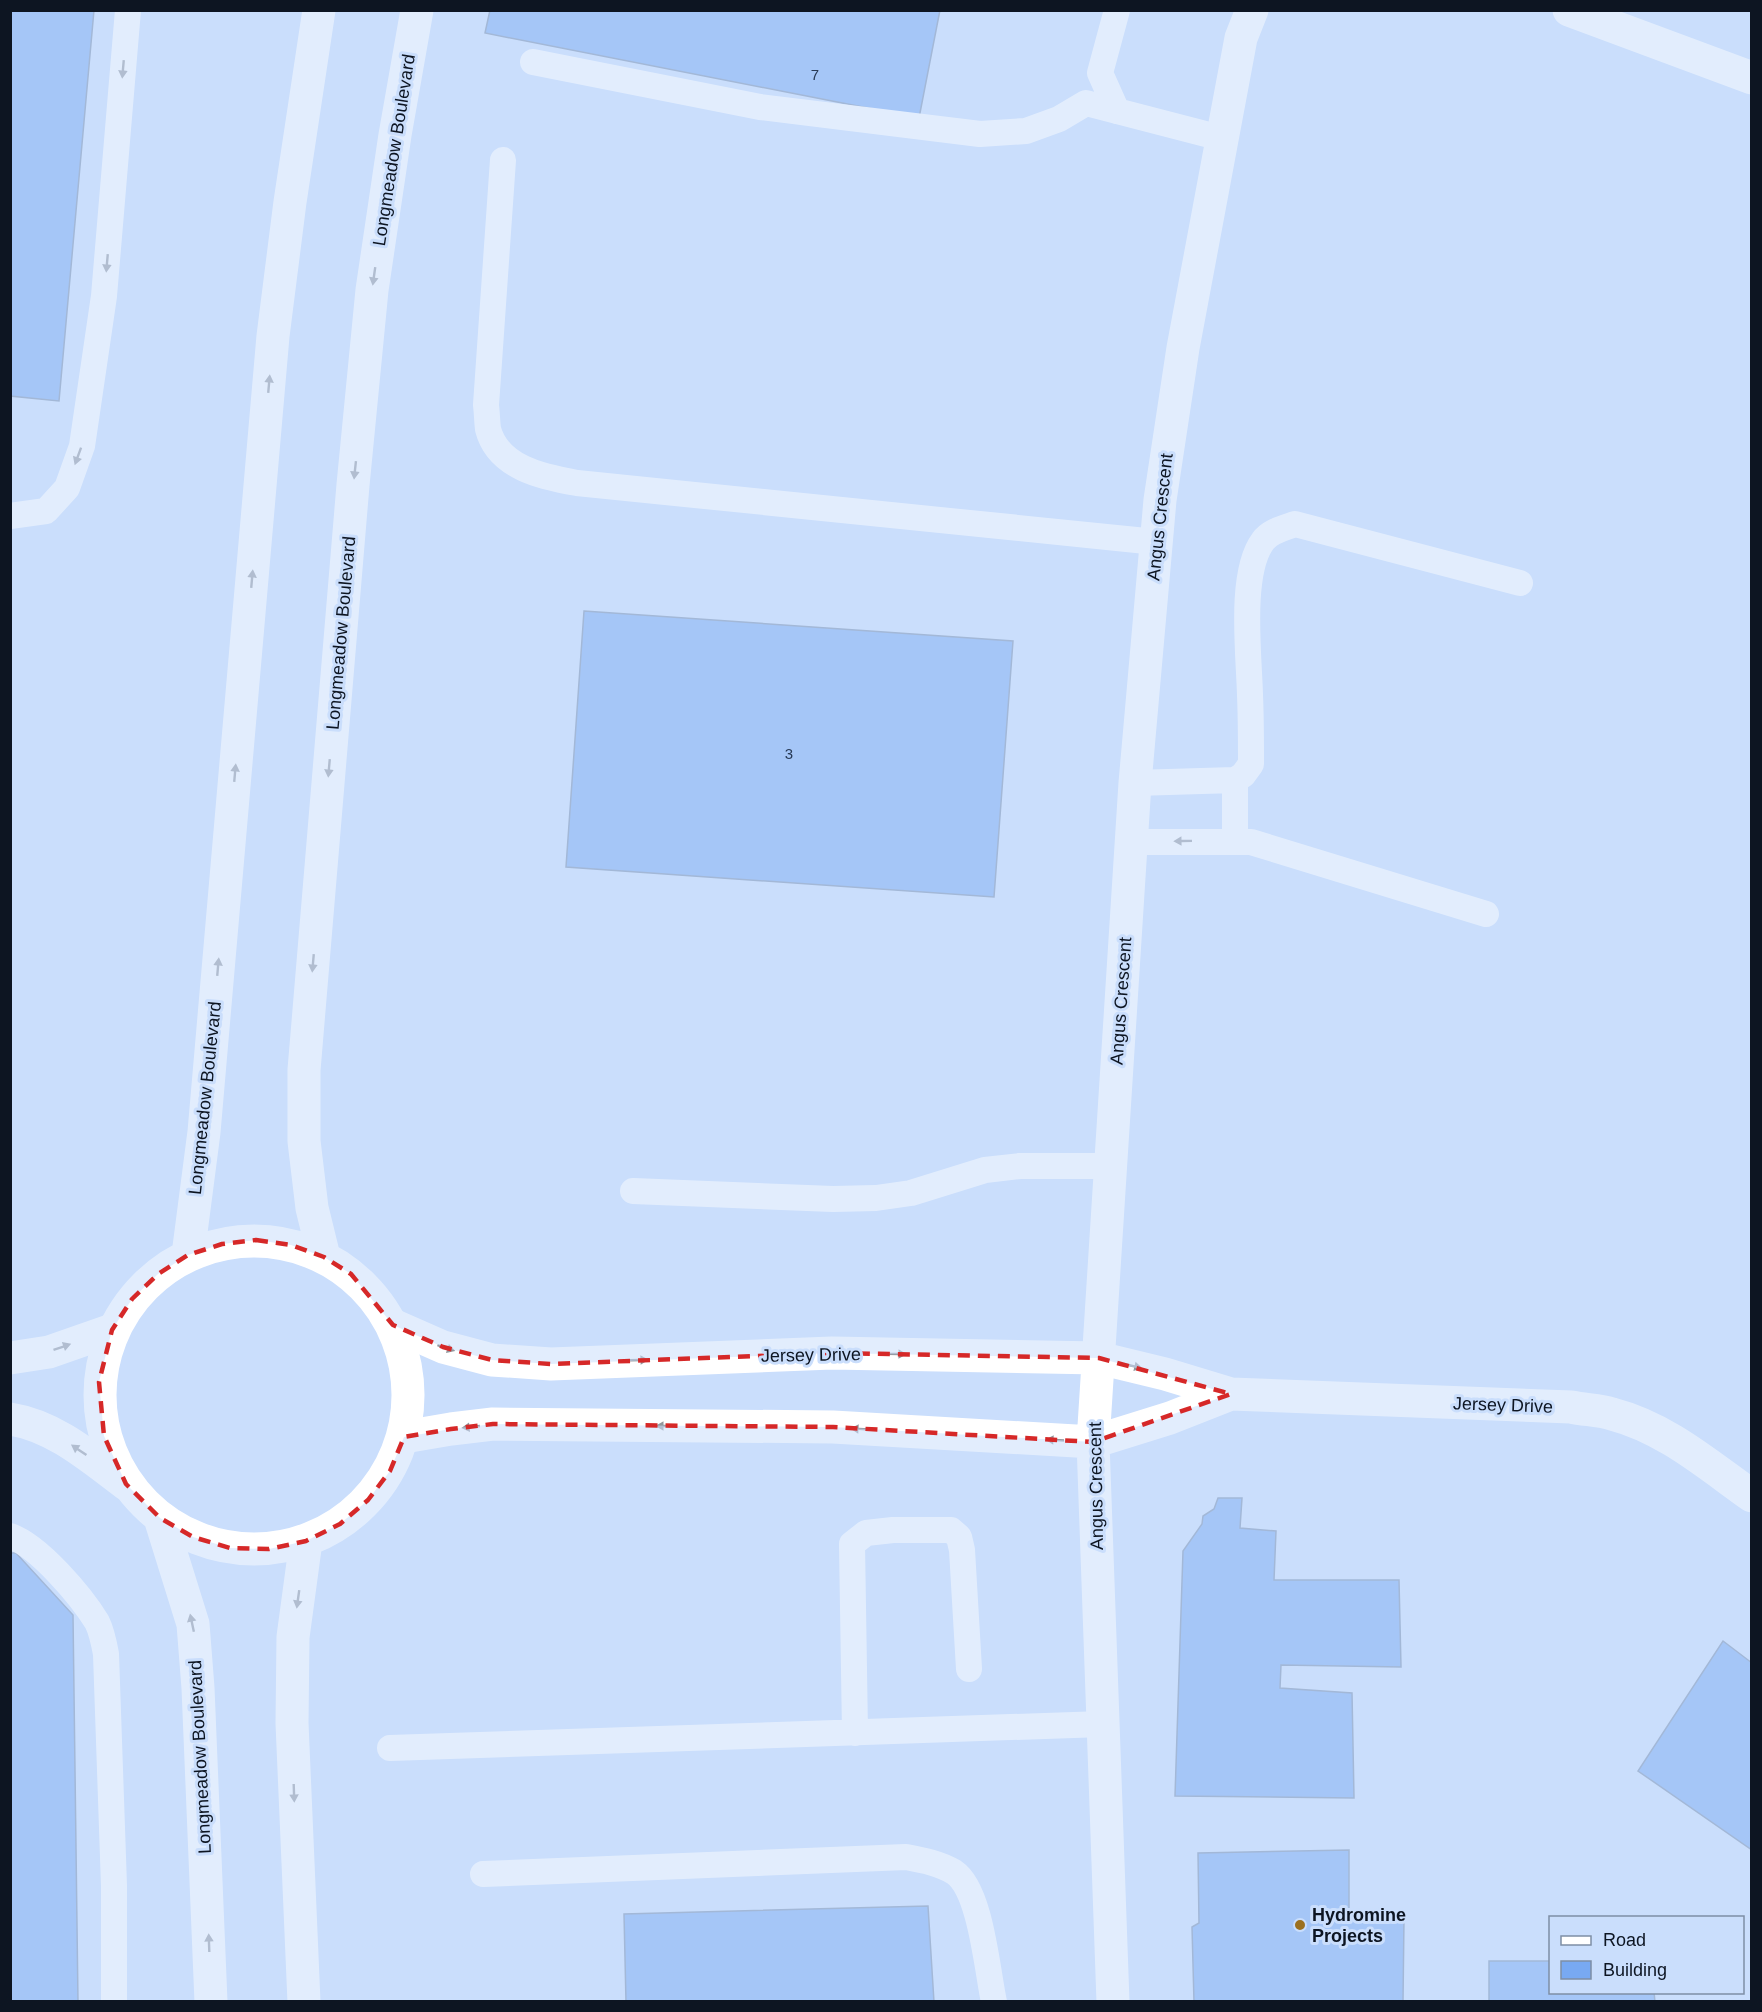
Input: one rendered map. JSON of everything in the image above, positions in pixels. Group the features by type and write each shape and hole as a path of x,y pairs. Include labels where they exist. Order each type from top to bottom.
{"street":[{"name":"Longmeadow Boulevard","path":"188,1255 204,1132 273,336 290,202 319,10"},
{"name":"Longmeadow Boulevard","path":"324,1257 312,1208 304,1141 304,1070 352,497 372,290 395,135 417,10"},
{"name":"Angus Crescent","path":"1113,2001 1093,1442 1135,783 1160,500 1183,348 1241,38 1252,10"},
{"path":"1569,10 1752,78"},
{"path":"10,1419 28,1422 55,1434 126,1484 160,1518 193,1537 230,1548 269,1549 306,1541 340,1524 368,1500 390,1471 404,1437 410,1399 406,1360 393,1325 374,1297 351,1274 324,1257 291,1245 256,1240 222,1244 188,1255 158,1274 132,1299 112,1330 99,1382 104,1436 126,1484"},
{"name":"Jersey Drive","path":"393,1325 443,1347 492,1360 550,1364 832,1353 1099,1358 1165,1374 1231,1394 1571,1407 1612,1414 1652,1429 1679,1443 1752,1496"},
{"path":"10,1358 49,1352 112,1330"},
{"name":"Jersey Drive","path":"404,1437 451,1429 505,1424 833,1427 1093,1442 1170,1418 1231,1394"},
{"name":"Longmeadow Boulevard","path":"160,1518 193,1624 199,1699 211,2001"},
{"path":"304,2001 292,1723 293,1637 306,1541"}],"lane":[{"path":"10,516 46,511 67,488 82,446 104,296 128,10"},
{"path":"1117,10 1100,73 1117,111"},
{"path":"533,62 760,107 980,134 1026,131 1059,119 1086,103 1221,138"},
{"path":"503,160 486,405 488,429 497,449 513,462 540,476 576,483 1156,542"},
{"path":"1135,783 1234,780 1243,775 1251,764 1248,598 1250,572 1264,539 1278,530 1295,524 1520,583"},
{"path":"1234,780 1234,841"},
{"path":"1131,842 1251,842 1486,914"},
{"path":"633,1191 833,1199 876,1198 911,1193 985,1170 1020,1166 1111,1166"},
{"path":"855,1733 852,1544 866,1533 893,1530 951,1530 959,1537 962,1550 969,1669"},
{"path":"10,1536 19,1539 57,1571 97,1622 102,1635 106,1654 113,1851 114,2001"},
{"path":"390,1748 1103,1724"},
{"path":"483,1874 906,1857 933,1863 956,1873 970,1893 983,1935 994,2001"}],"highlighted area":[{"path":"256,1240 291,1245 324,1257 351,1274 393,1325 443,1347 492,1360 551,1364 832,1353 1099,1358 1231,1394 1093,1442 833,1427 493,1424 451,1429 404,1437 390,1471 368,1500 340,1524 306,1541 269,1549 230,1548 193,1537 160,1518 126,1484 104,1436 99,1382 112,1330 132,1299 158,1274 188,1255 222,1244"}],"building":[{"path":"10,10 94,10 59,401 10,396"},
{"path":"490,10 940,10 919,118 485,33"},
{"path":"584,611 1013,641 994,897 566,867"},
{"path":"1218,1498 1242,1498 1240,1528 1276,1531 1274,1580 1399,1580 1401,1667 1281,1665 1280,1688 1352,1693 1354,1798 1175,1796 1183,1551 1202,1524 1203,1516 1214,1509"},
{"path":"10,1553 16,1553 73,1615 78,2002 10,2002"},
{"path":"1723,1641 1752,1663 1752,1850 1638,1771"},
{"name":"Hydromine Projects","path":"1349,1850 1349,1915 1404,1918 1403,2002 1194,2002 1192,1927 1199,1923 1198,1853"},
{"path":"928,1906 934,2002 626,2002 624,1914"},
{"path":"1489,1961 1549,1961 1549,1994 1654,1994 1655,2002 1489,2002"}],"place":[{"name":"Hydromine Projects","path":"1300,1925"}]}
